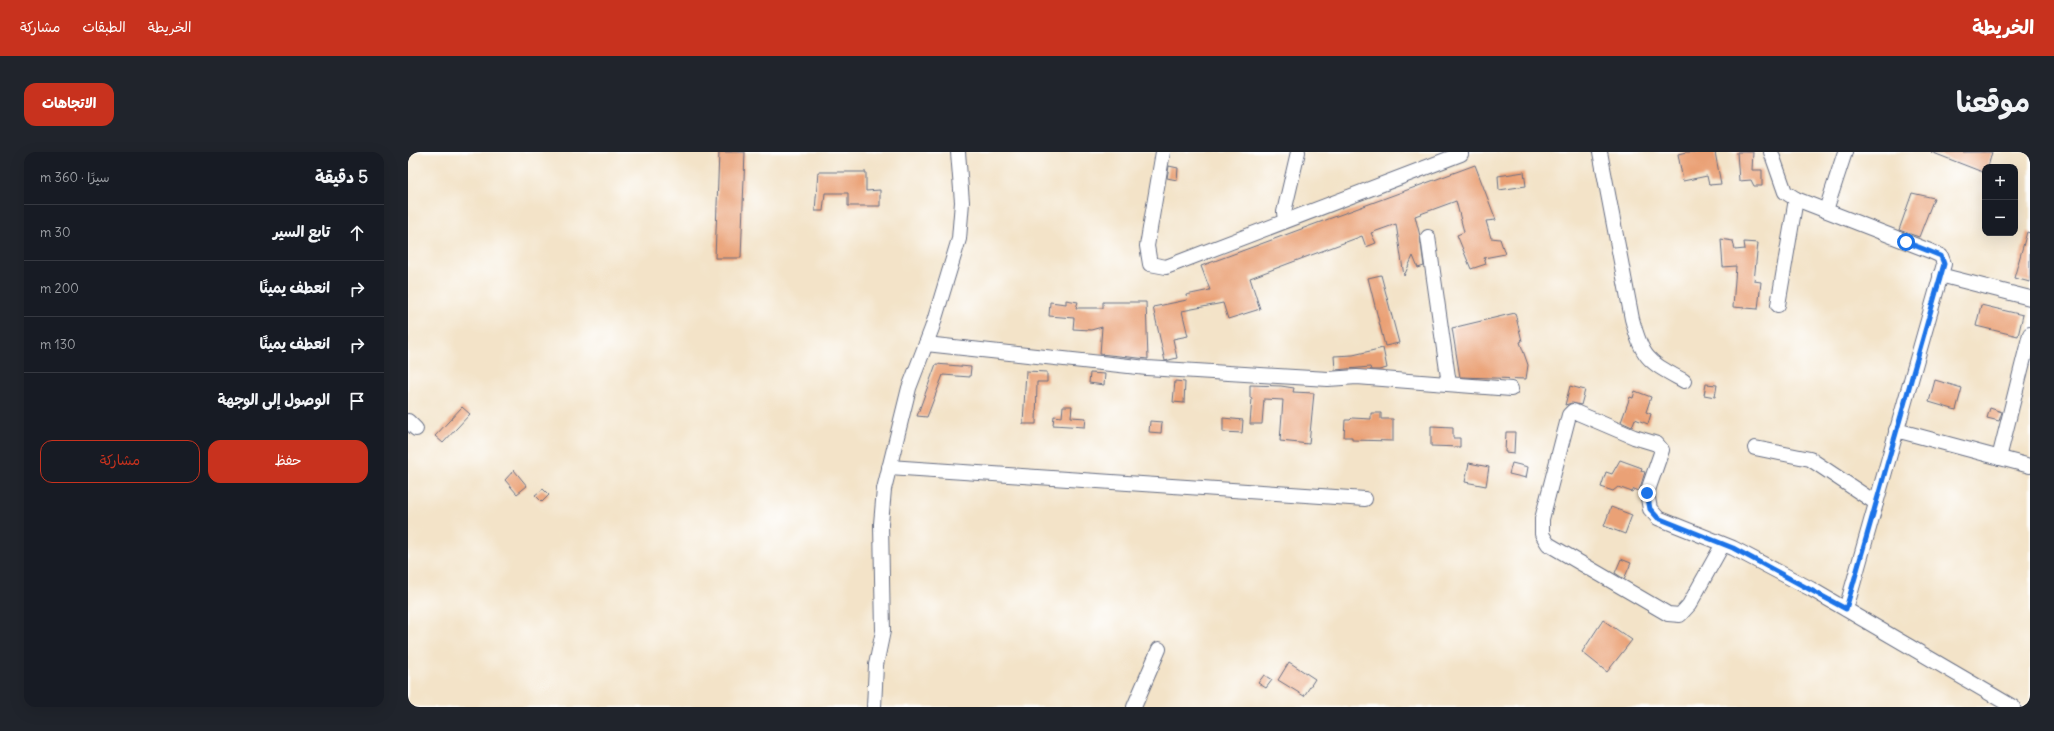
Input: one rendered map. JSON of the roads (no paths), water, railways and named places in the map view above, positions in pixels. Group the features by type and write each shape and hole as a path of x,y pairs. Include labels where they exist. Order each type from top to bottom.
{"street":[{"path":"874,707 876,665 883,631 881,524 884,489 909,388 926,344 959,239 962,202 958,152"},
{"path":"1163,152 1147,246 1150,264 1166,267 1460,154"},
{"path":"1286,221 1284,212 1298,152"},
{"path":"1600,152 1632,319 1639,346 1652,363 1684,381"},
{"path":"1771,152 1785,192 1796,199 1941,256 1944,264 1846,609"},
{"path":"1826,210 1845,152"},
{"path":"1778,306 1796,199"},
{"path":"1428,237 1449,384"},
{"path":"1940,275 2030,298"},
{"path":"2000,458 2030,334"},
{"path":"926,344 1147,368 1328,380 1357,378 1510,389"},
{"path":"1723,544 1689,605 1680,614 1668,614 1548,544 1542,534 1542,519 1569,415 1573,411 1634,437 1657,444 1662,450 1647,493 1650,509 1658,518 1723,544 1811,589 2014,707"},
{"path":"1896,430 2030,466"},
{"path":"1755,448 1810,459 1876,503"},
{"path":"889,467 1365,499"},
{"path":"1134,707 1159,649"}]}
